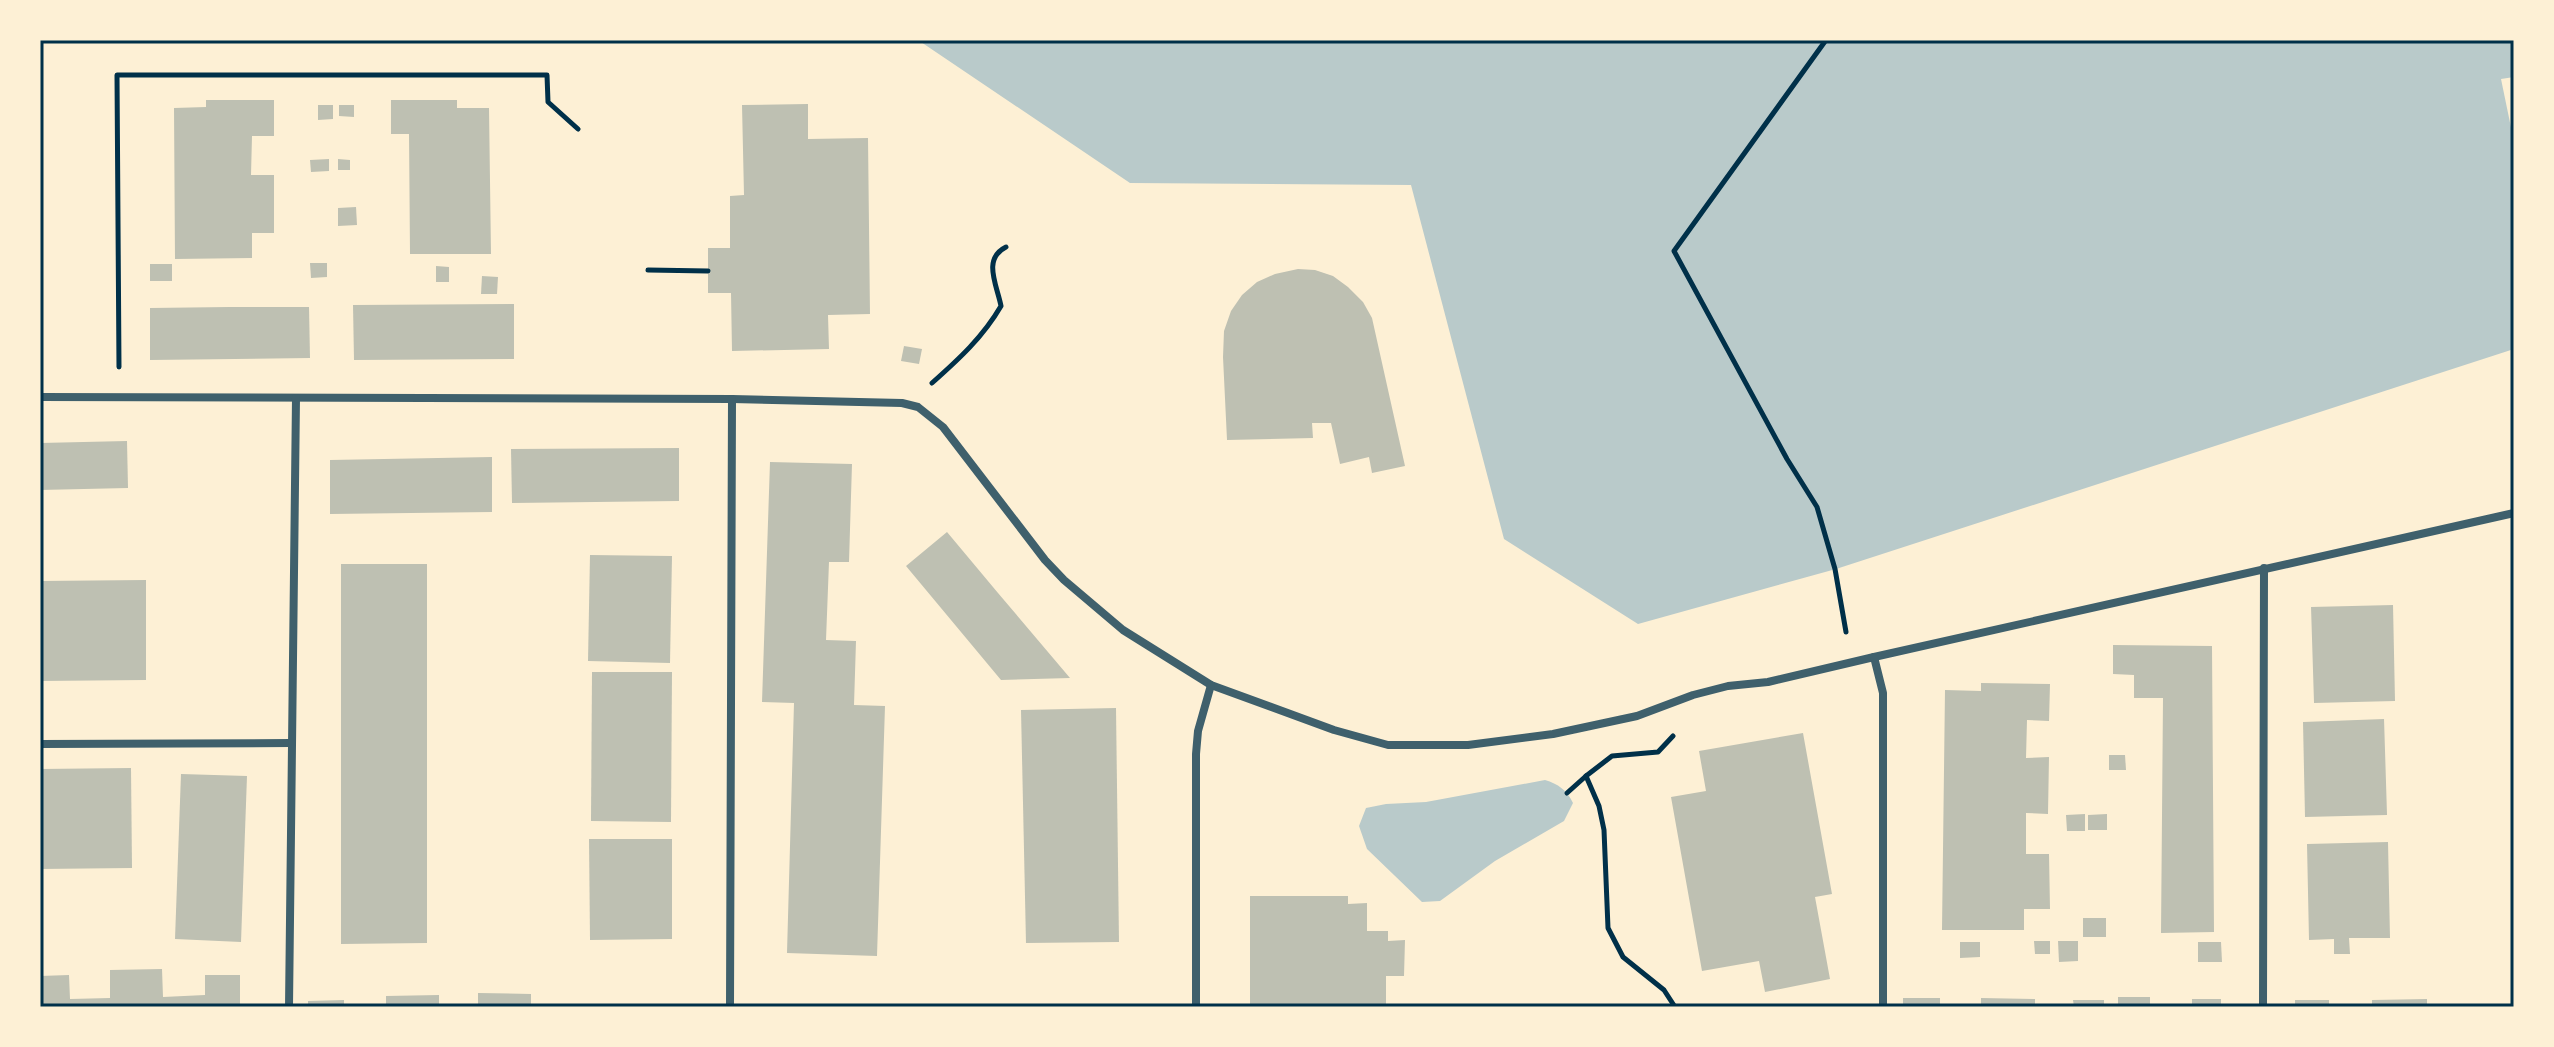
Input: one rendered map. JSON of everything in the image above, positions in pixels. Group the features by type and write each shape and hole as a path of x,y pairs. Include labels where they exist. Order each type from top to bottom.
{"street":[{"path":"40,397 732,399 902,403 918,407 954,439 1027,539 1064,580 1123,630 1211,685 1334,730 1388,745 1468,745 1553,734 1637,716 1728,686 1768,682 2514,513"},
{"path":"289,1007 296,398"},
{"path":"730,1007 732,399"},
{"path":"2263,1007 2264,568"},
{"path":"1874,657 1883,693 1883,1007"},
{"path":"1196,1007 1196,754 1198,731 1211,685"},
{"path":"40,744 291,743"}],"path":[{"path":"1826,40 1674,251 1787,459 1817,507 1833,558 1846,632 1874,657"},
{"path":"119,368 117,75 547,75 548,102 578,129"},
{"path":"931,383 970,349 1001,306 993,276 993,260 1006,247"},
{"path":"648,270 708,271"},
{"path":"1567,793 1612,756 1658,752 1672,740 1675,730 1667,704"},
{"path":"1586,776 1599,806 1604,830 1608,928 1623,957 1664,990 1675,1007"}],"shaded area":[{"path":"918,40 2514,40 2514,77 2501,79 2514,142 2514,349 1836,569 1638,624 1504,539 1411,185 1130,183"},
{"path":"1545,780 1562,788 1573,803 1564,821 1495,861 1440,901 1422,902 1367,849 1359,826 1366,808 1426,802"}],"building":[{"path":"206,100 274,100 274,136 252,136 251,175 274,175 274,233 252,233 252,258 175,259 174,108 206,107"},
{"path":"391,100 457,100 457,108 489,108 491,254 410,254 409,134 391,134"},
{"path":"808,104 808,139 868,138 870,314 828,315 829,349 732,351 731,293 708,293 708,248 730,248 730,196 744,195 742,105"},
{"path":"318,105 333,105 333,119 318,120"},
{"path":"339,105 354,105 354,117 339,116"},
{"path":"329,159 329,171 311,172 310,160"},
{"path":"338,159 350,160 350,170 338,170"},
{"path":"356,207 357,225 338,226 338,208"},
{"path":"310,263 327,263 327,277 311,278"},
{"path":"150,264 172,264 172,281 150,281"},
{"path":"436,266 449,267 449,282 436,282"},
{"path":"1298,269 1333,276 1363,302 1372,318 1405,466 1372,473 1369,457 1340,464 1331,423 1312,423 1313,438 1227,440 1223,357 1224,331 1231,311 1242,295 1257,282"},
{"path":"482,276 498,277 497,294 481,294"},
{"path":"514,304 514,359 354,360 353,305"},
{"path":"309,307 310,358 150,360 150,308"},
{"path":"904,346 922,349 919,364 901,361"},
{"path":"127,441 128,488 40,490 40,443"},
{"path":"679,448 679,501 512,503 511,449"},
{"path":"492,457 492,512 330,514 330,460"},
{"path":"770,462 852,464 849,562 829,562 826,640 856,641 854,705 885,706 877,956 787,953 794,703 762,702"},
{"path":"947,532 1070,678 1001,680 906,566"},
{"path":"590,555 672,556 670,663 588,661"},
{"path":"341,564 427,564 427,943 341,944"},
{"path":"146,580 146,680 40,681 40,581"},
{"path":"2393,605 2395,701 2314,703 2311,607"},
{"path":"2113,645 2212,646 2214,932 2161,933 2163,698 2134,698 2134,675 2113,674"},
{"path":"592,672 672,672 671,822 591,821"},
{"path":"1981,683 2050,684 2049,721 2027,720 2026,758 2049,757 2048,814 2026,813 2026,854 2049,854 2050,909 2024,909 2024,930 1942,930 1945,690 1981,691"},
{"path":"1116,708 1119,942 1026,943 1021,710"},
{"path":"2384,719 2387,815 2305,817 2303,722"},
{"path":"1803,733 1832,894 1815,897 1830,979 1765,992 1759,961 1702,971 1671,797 1706,791 1699,751"},
{"path":"2109,755 2125,755 2126,770 2109,770"},
{"path":"131,768 132,868 40,869 40,769"},
{"path":"181,774 247,776 241,942 175,939"},
{"path":"2085,814 2085,831 2067,831 2066,815"},
{"path":"2107,814 2107,830 2088,830 2088,815"},
{"path":"589,839 672,839 672,939 590,940"},
{"path":"2388,842 2390,938 2349,938 2350,954 2334,954 2334,939 2309,940 2307,844"},
{"path":"1250,896 1348,896 1348,904 1367,903 1367,931 1388,931 1388,941 1405,940 1404,976 1386,976 1386,1007 1250,1007"},
{"path":"2083,918 2106,918 2106,937 2083,937"},
{"path":"2034,941 2050,941 2050,954 2035,954"},
{"path":"2058,941 2078,941 2078,961 2059,962"},
{"path":"1960,942 1980,942 1980,957 1960,958"},
{"path":"2198,942 2221,942 2222,962 2198,962"},
{"path":"162,969 163,997 205,995 205,975 240,975 240,1007 40,1007 40,976 69,975 70,999 110,998 110,970"},
{"path":"478,993 531,994 531,1007 478,1007"},
{"path":"439,995 439,1007 386,1007 386,996"},
{"path":"2118,997 2150,997 2150,1007 2118,1007"},
{"path":"1903,998 1940,998 1940,1007 1903,1007"},
{"path":"1981,998 2035,999 2035,1007 1981,1007"},
{"path":"2192,999 2221,999 2221,1007 2192,1007"},
{"path":"2427,999 2427,1007 2372,1007 2372,1000"},
{"path":"344,1000 344,1007 308,1007 308,1001"},
{"path":"2073,1000 2104,1000 2104,1007 2074,1007"},
{"path":"2295,1000 2329,1000 2329,1007 2295,1007"}]}
